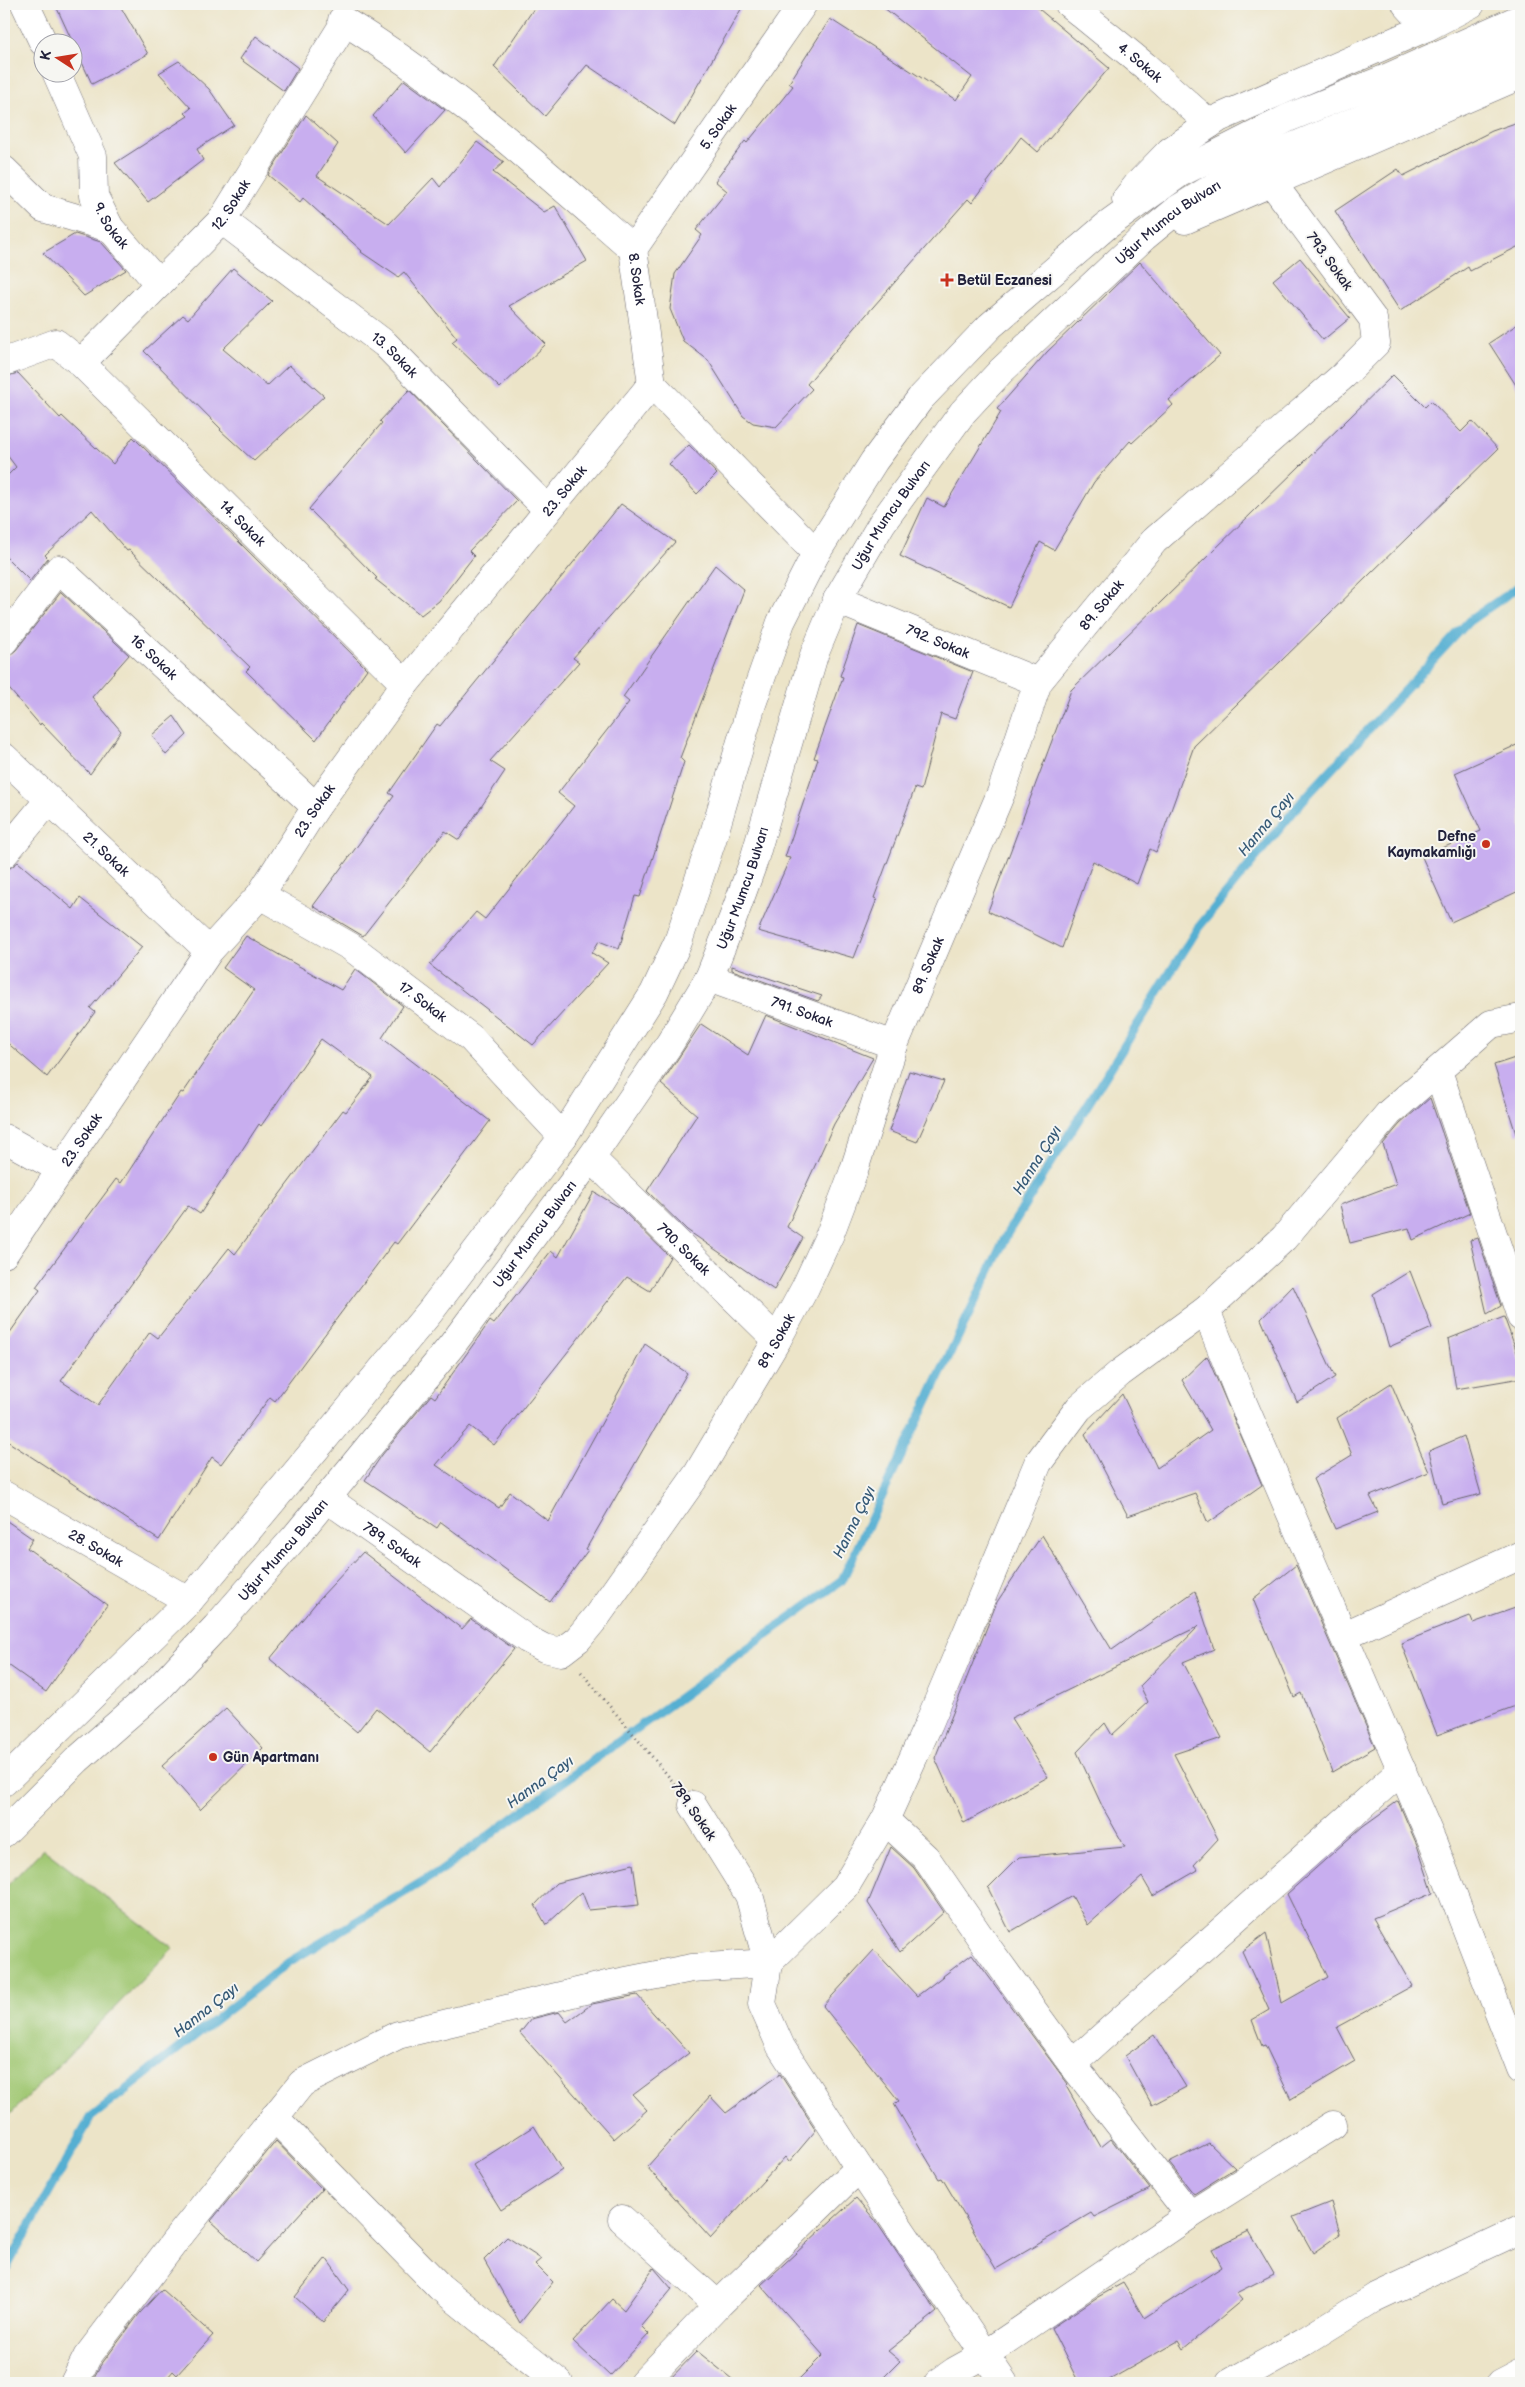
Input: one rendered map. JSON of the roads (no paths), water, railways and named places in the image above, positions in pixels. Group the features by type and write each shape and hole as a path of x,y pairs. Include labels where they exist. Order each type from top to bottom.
{"street":[{"path":"25,4 38,32"},
{"name":"5. Sokak","path":"633,249 803,4"},
{"name":"4. Sokak","path":"1069,4 1145,66 1210,124"},
{"path":"1406,4 1427,27"},
{"path":"1105,227 1138,184 1170,151 1219,118 1427,27 1471,4"},
{"name":"Uğur Mumcu Bulvarı","path":"4,1782 189,1601 429,1313 563,1137 654,993 678,942 713,837 752,704 781,622 816,553 874,461 920,400 990,326 1105,227 1180,173 1288,118 1382,80 1521,18"},
{"name":"8. Sokak","path":"343,21 384,46 440,85 633,249 652,384"},
{"name":"12. Sokak","path":"81,363 222,220 343,21"},
{"name":"Uğur Mumcu Bulvarı","path":"4,1833 77,1760 159,1688 216,1627 326,1498 452,1345 591,1158 670,1043 709,978 753,864 814,655 837,600 882,523 963,412 1001,371 1144,237 1178,209 1251,164 1365,116 1521,46"},
{"path":"1144,237 1273,184 1521,75"},
{"name":"9. Sokak","path":"60,82 93,156 94,196 110,228 158,284"},
{"path":"4,170 43,208 110,228"},
{"name":"793. Sokak","path":"1273,184 1373,319 1376,343"},
{"name":"13. Sokak","path":"222,220 385,344 548,510"},
{"name":"14. Sokak","path":"4,362 56,343 81,363 405,684"},
{"name":"89. Sokak","path":"561,1652 578,1639 596,1616 698,1473 777,1340 805,1288 830,1234 894,1045 1001,793 1038,682 1154,541 1344,375 1376,343"},
{"path":"652,384 816,553"},
{"name":"23. Sokak","path":"4,1254 210,951 260,895 316,807 405,684 652,384"},
{"name":"16. Sokak","path":"4,641 59,569 316,807"},
{"name":"792. Sokak","path":"837,600 1038,682"},
{"name":"21. Sokak","path":"4,757 210,951"},
{"path":"4,854 49,800"},
{"name":"17. Sokak","path":"260,895 351,947 471,1038 563,1137 591,1158"},
{"name":"791. Sokak","path":"709,978 894,1045"},
{"path":"1004,2383 859,2168 781,2047 762,2004 768,1963 845,1887 885,1820 929,1722 1038,1463 1079,1408 1120,1373 1206,1310 1284,1238 1389,1113 1491,1024 1521,1018"},
{"path":"1438,1071 1521,1317"},
{"path":"4,1138 60,1169"},
{"name":"790. Sokak","path":"591,1158 777,1340"},
{"path":"1206,1310 1240,1396 1345,1635 1433,1843 1521,2070"},
{"name":"28. Sokak","path":"4,1495 189,1601"},
{"name":"789. Sokak","path":"326,1498 527,1638 544,1648 561,1652"},
{"path":"1345,1635 1521,1556"},
{"path":"1072,2064 1402,1770"},
{"name":"789. Sokak","path":"693,1805 749,1895 768,1963"},
{"path":"885,1820 926,1858 985,1944 1072,2064 1190,2215"},
{"path":"74,2383 88,2357 152,2271 302,2083 398,2035 606,1985 692,1968 768,1963"},
{"path":"274,2117 440,2287 559,2383"},
{"path":"938,2383 955,2371 984,2356 1190,2215 1333,2125"},
{"path":"643,2383 718,2305 859,2168"},
{"path":"622,2219 718,2305"},
{"path":"1230,2383 1305,2342 1374,2298 1521,2229"},
{"path":"1500,2383 1521,2372"}],"waterway":[{"name":"Hanna Çayı","path":"4,2272 91,2117 289,1962 440,1871 842,1580 1008,1232 1198,928 1303,800 1469,621 1521,585"}],"place":[{"name":"Betül Eczanesi","path":"947,280"},
{"name":"Defne Kaymakamlığı","path":"1486,844"},
{"name":"Gün Apartmanı","path":"213,1757"}]}
